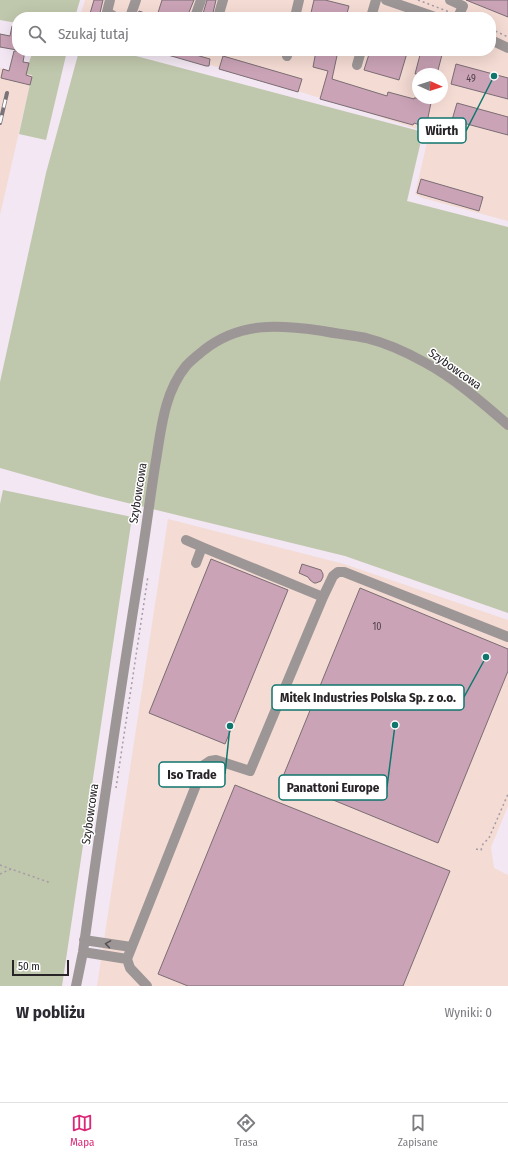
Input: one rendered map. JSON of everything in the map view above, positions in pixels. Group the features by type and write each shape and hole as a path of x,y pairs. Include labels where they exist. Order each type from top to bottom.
{"street":[{"path":"106,12 110,0"},
{"path":"132,12 136,0"},
{"path":"196,12 200,0"},
{"path":"219,12 223,0"},
{"path":"296,12 299,0"},
{"path":"372,12 376,0"},
{"path":"386,0 399,2 423,12"},
{"path":"450,0 463,6 460,12"},
{"path":"496,42 508,48"},
{"path":"358,65 360,56"},
{"name":"Szybowcowa","path":"76,986 162,426 171,392 186,367 218,340 231,334 258,327 287,327 365,338 406,353 435,368 452,379 508,426"},
{"path":"186,540 323,597"},
{"path":"196,563 202,547"},
{"path":"147,986 130,968 127,959 204,766 210,761 216,760 250,771 333,576 338,572 344,572 508,637"},
{"path":"84,940 131,947"},
{"path":"82,952 127,959"}],"path":[{"path":"418,0 448,12"},
{"path":"496,31 508,36"},
{"path":"115,792 148,575"},
{"path":"476,849 481,850 489,838 508,794"},
{"path":"0,865 51,883"},
{"path":"0,874 11,869"}],"shaded area":[{"path":"85,0 508,0 508,221 423,198 415,194 429,134 347,106 181,56 496,56 496,12 81,12"},
{"path":"0,68 32,75 0,215"},
{"path":"168,519 344,564 508,620 508,806 491,847 494,868 508,875 508,986 97,986"}],"green space":[{"path":"0,0 80,0 76,12 12,12 12,22 0,20"},
{"path":"31,56 66,56 46,140 19,134 32,75 25,74"},
{"path":"78,56 136,56 423,132 407,201 508,227 508,613 345,556 99,496 0,468 0,382 46,173"},
{"path":"3,490 132,517 62,986 0,986 0,504"}],"building":[{"path":"94,0 103,0 100,12 90,12"},
{"path":"162,0 194,0 189,12 158,12"},
{"path":"207,0 216,0 213,12 203,12"},
{"path":"314,0 325,0 349,6 347,12 311,12"},
{"path":"466,0 508,0 508,17"},
{"path":"12,26 12,49 0,47 0,34 10,36"},
{"path":"13,56 24,56 23,62 29,63 26,75 32,77 30,85 1,78 3,69 9,71"},
{"path":"171,56 200,56 210,59 209,66"},
{"path":"223,56 302,79 298,92 219,69"},
{"path":"315,56 337,56 332,79 387,96 388,92 412,98 412,104 431,104 426,127 414,123 413,125 320,99 328,71 313,67"},
{"path":"368,56 406,56 399,80 364,70"},
{"path":"420,56 442,56 439,68 417,68"},
{"path":"456,64 508,78 508,99 451,84"},
{"path":"457,103 508,117 508,135 452,120"},
{"path":"421,179 483,197 479,211 417,193"},
{"path":"211,559 288,590 225,744 149,713"},
{"path":"302,564 321,570 323,577 321,581 314,583 308,577 299,573"},
{"path":"360,588 508,649 508,671 438,843 282,779"},
{"path":"235,785 450,871 403,986 188,986 158,974"}],"railway":[{"path":"0,123 7,93"}],"place":[{"name":"Würth","path":"494,76"},
{"name":"Mitek Industries Polska Sp. z o.o.","path":"486,657"},
{"name":"Panattoni Europe","path":"395,725"},
{"name":"Iso Trade","path":"230,726"}]}
